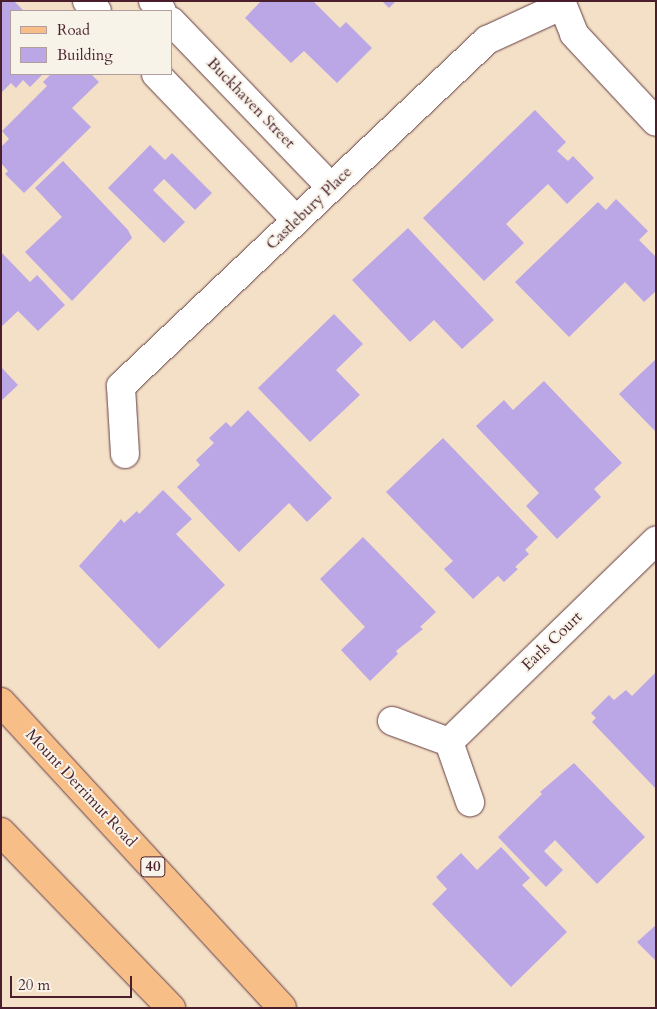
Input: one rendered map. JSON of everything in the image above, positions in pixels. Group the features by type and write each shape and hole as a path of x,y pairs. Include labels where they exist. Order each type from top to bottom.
{"main road":[{"name":"Mount Derrimut Road","path":"1,702 282,1008"},
{"path":"1,832 171,1008"}],"street":[{"path":"561,3 574,34 656,122"},
{"name":"Castlebury Place","path":"124,454 121,386 330,186 487,40 561,3"},
{"name":"Buckhaven Street","path":"172,21 330,186"},
{"path":"157,75 296,220"},
{"name":"Earls Court","path":"449,742 656,541"},
{"path":"392,721 449,742 470,802"}],"building":[{"path":"1,1 14,1 23,10 10,10 10,75 42,75 30,87 23,80 16,88 11,83 2,92"},
{"path":"261,1 313,1 340,28 346,22 372,48 337,83 304,51 291,63 245,18"},
{"path":"382,1 396,1 389,8"},
{"path":"50,75 92,75 99,82 72,108 91,127 24,193 5,174 8,171 1,163 1,147 9,139 2,131 47,86 43,82"},
{"path":"535,110 566,142 557,151 568,161 573,156 594,178 567,204 548,184 506,224 524,243 484,281 423,218"},
{"path":"150,145 165,160 172,153 212,193 195,210 164,179 153,190 185,222 164,243 108,188"},
{"path":"63,161 128,230 132,238 72,301 25,252 62,217 35,188"},
{"path":"616,199 648,231 639,240 656,257 656,291 644,302 625,282 569,337 515,282 598,202 606,210"},
{"path":"408,228 494,320 462,349 434,320 410,342 352,280"},
{"path":"1,252 30,282 37,275 65,305 38,331 18,311 1,327"},
{"path":"334,314 363,344 336,370 360,395 310,442 258,388"},
{"path":"656,359 656,432 619,394"},
{"path":"1,367 18,385 1,401"},
{"path":"544,381 622,463 594,489 601,497 557,539 526,506 539,493 476,426 504,400 513,410"},
{"path":"248,410 332,498 307,522 289,503 239,552 177,487 200,465 196,460 214,443 209,438 226,422 231,427"},
{"path":"443,438 538,537 525,550 529,554 515,567 518,569 504,582 498,576 473,599 444,569 453,561 386,492"},
{"path":"163,490 192,519 176,534 225,585 159,649 79,566 121,519 124,523 137,511 139,514"},
{"path":"363,537 436,612 420,627 423,629 396,651 398,654 370,681 341,650 365,627 320,579"},
{"path":"656,672 656,789 592,722 596,718 591,713 609,695 614,700 626,690 632,696"},
{"path":"574,763 645,837 597,884 555,840 544,851 563,870 546,887 498,837 542,794 540,792"},
{"path":"501,847 530,878 522,885 567,932 511,987 432,904 447,889 436,877 461,853 477,870"},
{"path":"656,925 656,961 637,942"}]}
